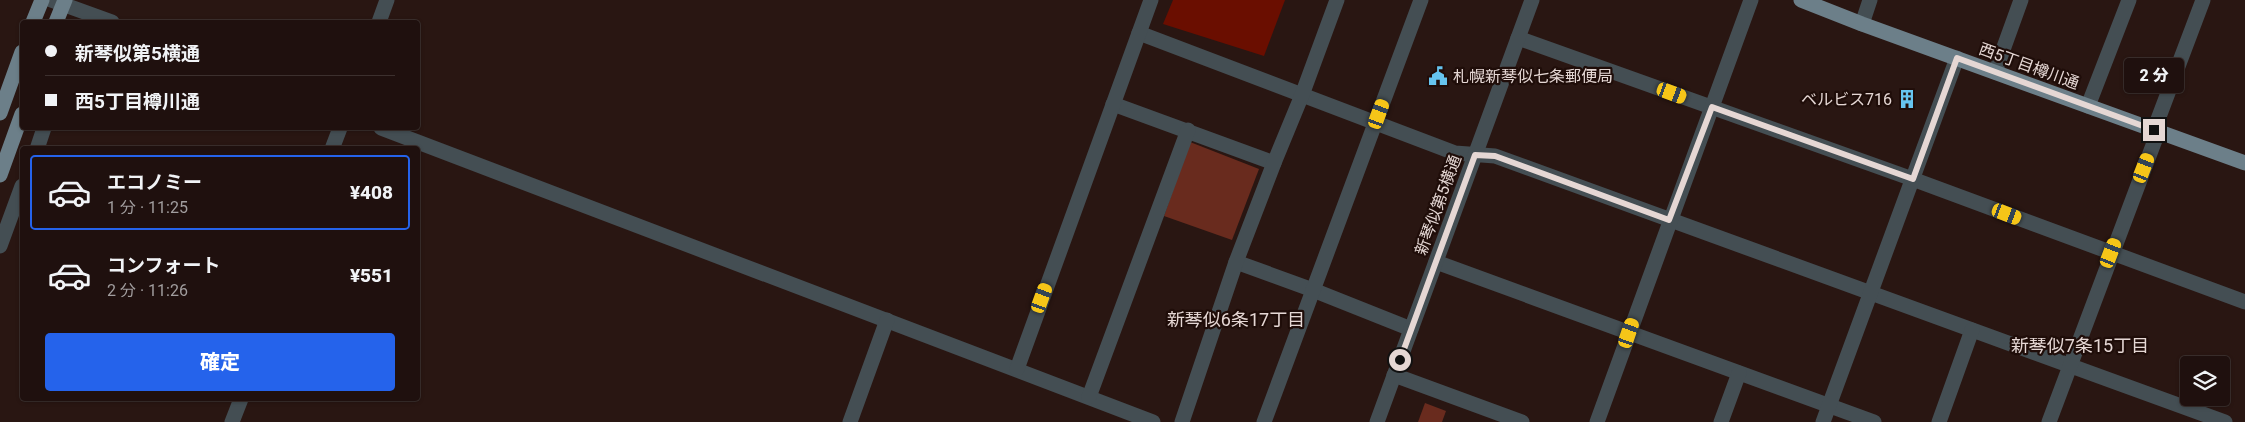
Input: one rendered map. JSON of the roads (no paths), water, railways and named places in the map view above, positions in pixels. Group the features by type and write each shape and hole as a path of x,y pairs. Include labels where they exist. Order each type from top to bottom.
{"main road":[{"path":"35,20 42,0"},
{"name":"西5丁目樽川通","path":"1801,0 1862,24 2245,163"},
{"path":"56,20 60,1"},
{"path":"0,113 20,58"},
{"path":"0,175 20,120"}],"street":[{"path":"380,20 387,0"},
{"path":"1017,369 1151,0"},
{"path":"1182,422 1236,262 1302,95 1337,0"},
{"path":"1264,422 1421,0"},
{"name":"新琴似第5横通","path":"1377,422 1532,0"},
{"path":"1596,422 1751,0"},
{"path":"1862,24 1870,0"},
{"path":"1995,72 2022,0"},
{"path":"2088,106 2128,0"},
{"path":"2049,422 2203,0"},
{"path":"60,1 107,20"},
{"path":"1139,33 1455,153 1495,156 2225,422"},
{"path":"1518,38 1913,179 2245,302"},
{"path":"1823,422 1957,58"},
{"path":"1113,104 1274,163"},
{"path":"38,146 43,130"},
{"path":"333,146 339,130"},
{"path":"386,130 1152,422"},
{"path":"1089,397 1188,130"},
{"path":"0,246 20,191"},
{"path":"1236,262 1411,329"},
{"path":"1436,262 1874,422"},
{"path":"850,422 887,320"},
{"path":"1938,422 1972,330"},
{"path":"1721,422 1739,372"},
{"path":"1394,375 1522,422"},
{"path":"232,422 240,401"}],"place":[{"name":"札幌新琴似七条郵便局","path":"1438,76"},
{"name":"ベルビス716","path":"1907,99"}],"district":[{"name":"新琴似6条17丁目","path":"1236,319"},
{"name":"新琴似7条15丁目","path":"2080,345"}]}
